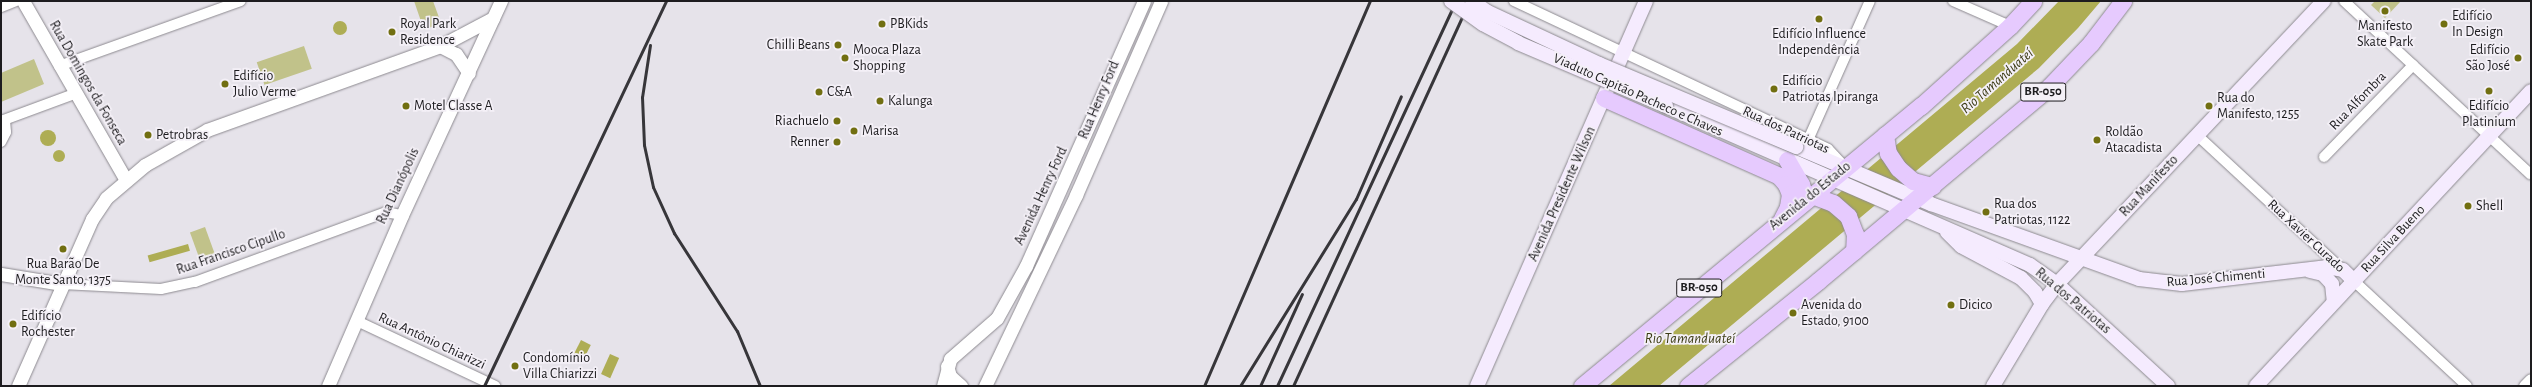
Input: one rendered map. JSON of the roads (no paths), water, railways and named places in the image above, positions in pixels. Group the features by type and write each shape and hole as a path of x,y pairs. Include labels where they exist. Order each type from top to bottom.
{"highway":[{"name":"Avenida do Estado","path":"1582,386 1885,135 2010,26 2033,1"},
{"name":"BR-050","path":"1688,386 1854,251 2050,86 2091,43 2123,1"},
{"path":"1604,98 1779,176 1786,184 1790,194 1788,207 1782,219"},
{"path":"1885,135 1888,153 1898,168 1913,181 1932,186"},
{"path":"1797,149 1801,184 1809,197 1833,203 1848,216 1855,234 1854,251"}],"main road":[{"name":"Viaduto Capitão Pacheco e Chaves","path":"1451,1 1483,24 1518,43 1845,167"},
{"name":"Viaduto Capitão Pacheco e Chaves","path":"1472,1 1488,12 1599,64 1797,149 1832,178"},
{"name":"Avenida Presidente Wilson","path":"1477,386 1646,1"},
{"name":"Rua Manifesto","path":"1993,386 2042,304 2058,284 2324,1"},
{"name":"Rua Silva Bueno","path":"2256,386 2531,91"},
{"name":"Rua dos Patriotas","path":"1845,167 1917,198 2082,257"},
{"name":"Rua dos Patriotas","path":"1832,178 1902,211 2014,256 2058,284 2168,386"},
{"path":"1943,228 1962,246 2021,278 2035,292 2042,304"},
{"name":"Rua José Chimenti","path":"2082,257 2139,279 2172,284 2326,267 2343,270"},
{"name":"Rua José Chimenti","path":"2306,270 2323,274 2332,284 2334,302"},
{"name":"Rua Xavier Curado","path":"2343,270 2354,281"}],"street":[{"path":"1,8 16,1"},
{"name":"Rua Domingos da Fonseca","path":"23,1 74,94 126,180"},
{"path":"59,66 241,1"},
{"name":"Rua Dianópolis","path":"328,386 402,215 501,1"},
{"name":"Avenida Henry Ford","path":"943,386 947,366 956,351 989,325 1005,307 1054,208 1144,1"},
{"name":"Rua Henry Ford","path":"987,381 1076,195 1161,1"},
{"name":"Rua dos Patriotas","path":"1514,1 1623,54 1797,149"},
{"path":"1797,149 1870,1"},
{"path":"1952,1 2010,26"},
{"path":"2344,1 2531,175"},
{"path":"18,386 92,219 106,198 126,180 172,148 207,130 440,46 493,18"},
{"path":"440,46 456,54 469,72"},
{"name":"Rua Alfombra","path":"2324,157 2413,65"},
{"path":"1,142 6,132 3,121 74,94"},
{"name":"Rua Xavier Curado","path":"2197,135 2343,270"},
{"name":"Rua Francisco Cipullo","path":"62,284 161,289 195,282 386,212 402,215"},
{"path":"1,274 62,284"},
{"name":"Rua Xavier Curado","path":"2354,281 2467,386"},
{"name":"Rua Antônio Chiarizzi","path":"357,321 494,386"},
{"path":"947,366 950,376 961,386"},
{"path":"2526,386 2531,380"},
{"path":"975,386 987,381"}],"water":[{"name":"Rio Tamanduateí","path":"2059,1 2101,1 2078,28 2039,68 1659,386 1609,386 2017,44"},
{"path":"340,21 345,23 347,28 345,33 340,35 335,33 333,28 335,23"},
{"path":"48,130 54,132 56,138 54,144 48,146 42,144 40,138 42,132"},
{"path":"59,150 63,152 65,156 63,160 59,162 55,160 53,156 55,152"},
{"path":"188,244 190,251 150,262 148,256"},
{"path":"581,340 591,345 583,360 573,355"},
{"path":"610,354 619,358 610,378 601,374"}],"railway":[{"path":"484,386 666,1"},
{"path":"1204,386 1370,1"},
{"path":"1277,386 1456,1"},
{"path":"1293,386 1469,1"},
{"path":"650,45 642,97 644,145 653,187 674,233 737,331 760,386"},
{"path":"1240,386 1356,199 1401,96"},
{"path":"1260,386 1302,294"}],"place":[{"name":"Manifesto Skate Park","path":"2385,11"},
{"name":"Edifício Influence Independência","path":"1819,19"},
{"name":"PBKids","path":"882,24"},
{"name":"Edifício In Design","path":"2444,24"},
{"name":"Royal Park Residence","path":"392,32"},
{"name":"Chilli Beans","path":"838,45"},
{"name":"Mooca Plaza Shopping","path":"845,58"},
{"name":"Edifício São José","path":"2518,58"},
{"name":"Edifício Julio Verme","path":"225,84"},
{"name":"Edifício Patriotas Ipiranga","path":"1774,89"},
{"name":"Edifício Platinium","path":"2489,91"},
{"name":"C&A","path":"819,92"},
{"name":"Kalunga","path":"880,101"},
{"name":"Motel Classe A","path":"406,106"},
{"name":"Rua do Manifesto, 1255","path":"2209,106"},
{"name":"Riachuelo","path":"837,121"},
{"name":"Marisa","path":"854,131"},
{"name":"Petrobras","path":"148,135"},
{"name":"Roldão Atacadista","path":"2097,140"},
{"name":"Renner","path":"837,142"},
{"name":"Shell","path":"2468,206"},
{"name":"Rua dos Patriotas, 1122","path":"1986,212"},
{"name":"Rua Barão De Monte Santo, 1375","path":"63,249"},
{"name":"Dicico","path":"1951,305"},
{"name":"Avenida do Estado, 9100","path":"1793,313"},
{"name":"Edifício Rochester","path":"13,324"},
{"name":"Condomínio Villa Chiarizzi","path":"515,366"}]}
